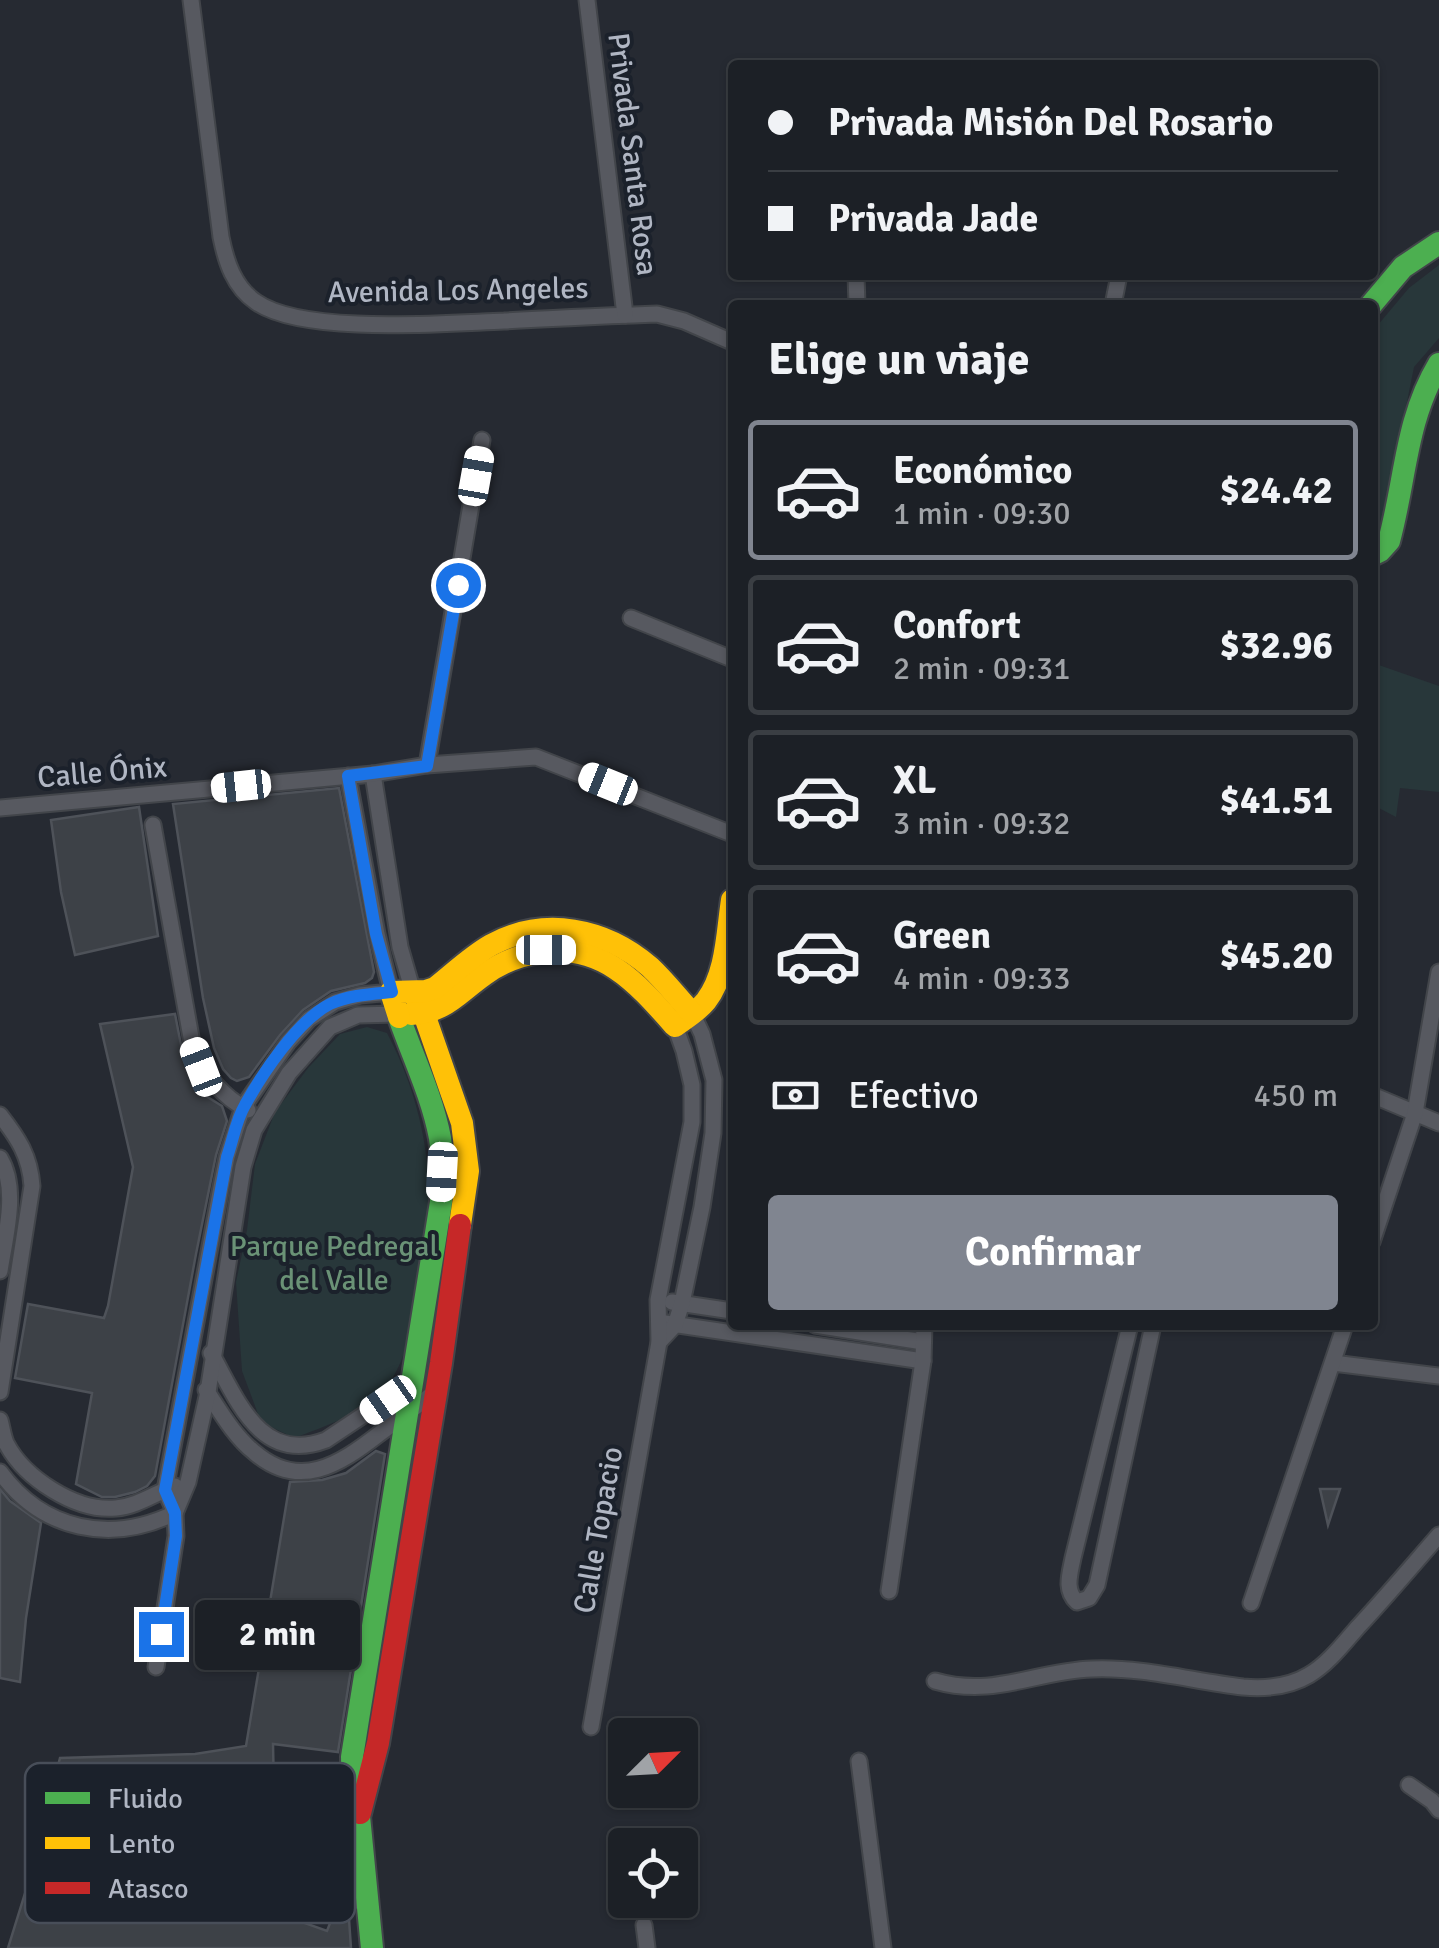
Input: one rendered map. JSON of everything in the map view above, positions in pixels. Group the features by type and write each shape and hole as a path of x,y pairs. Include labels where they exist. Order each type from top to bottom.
{"street":[{"name":"Avenida Los Angeles","path":"191,0 220,238 231,273 253,300 265,308 292,316 362,324 656,314 728,340"},
{"name":"Privada Santa Rosa","path":"586,0 626,315"},
{"path":"1375,300 1403,267 1439,242"},
{"path":"1378,552 1389,541 1416,408 1424,386 1439,364"},
{"path":"427,766 482,440"},
{"path":"631,618 728,657"},
{"name":"Calle Ónix","path":"0,808 536,757 728,832"},
{"path":"373,774 406,972 401,999"},
{"path":"348,776 376,934 401,999 432,1106 440,1138 442,1172 441,1202 352,1763"},
{"path":"154,825 192,1043 212,1082 243,1108 261,1115"},
{"path":"684,1020 713,991 728,923"},
{"path":"0,1472 26,1500 57,1519 78,1526 100,1530 134,1528 175,1513 188,1482 208,1392 243,1167 254,1130 290,1073 330,1026 435,988 503,939 562,927 588,931 629,950 656,974 684,1020"},
{"path":"424,1014 445,1007 486,973 511,960 546,950 572,950 597,956 626,974 651,998 702,1034 715,1101 713,1133 682,1303 675,1325 659,1342"},
{"path":"1378,1224 1415,1113 1439,972"},
{"path":"156,1667 176,1536 175,1513 165,1490 227,1157 243,1108 309,1018 335,1002 360,995 401,999 424,1014 462,1122 468,1170 441,1363 378,1742 359,1816"},
{"name":"Calle Topacio","path":"592,1727 659,1342 658,1300 692,1122 684,1020"},
{"path":"1378,1098 1439,1123"},
{"path":"715,1101 728,1103"},
{"path":"0,1116 20,1140 28,1158 32,1186 0,1392"},
{"path":"0,1158 7,1174 9,1195 0,1270"},
{"path":"658,1300 728,1311"},
{"path":"657,1322 923,1361"},
{"path":"195,1325 246,1417 266,1435 294,1445 314,1445 326,1440 441,1363"},
{"path":"889,1591 923,1361 924,1330"},
{"path":"1129,1330 1073,1558 1068,1588 1077,1602 1089,1598 1096,1585 1151,1330"},
{"path":"1252,1603 1343,1330"},
{"path":"918,1386 902,1358 899,1332 923,1342"},
{"path":"189,1361 254,1453 295,1472 325,1469 350,1456 435,1392"},
{"path":"1333,1363 1439,1376"},
{"path":"0,1420 3,1443 17,1458 52,1489 76,1501 100,1508 126,1507 188,1482"},
{"path":"935,1681 971,1688 996,1687 1070,1670 1118,1668 1243,1687 1292,1683 1312,1674 1348,1638 1439,1536"},
{"path":"859,1761 883,1948"},
{"path":"1409,1785 1432,1800 1439,1810"},
{"path":"355,1805 372,1948"},
{"path":"355,1901 366,1901"},
{"path":"644,1925 647,1948"}],"green space":[{"path":"1439,265 1439,338 1414,367 1378,533 1378,325 1409,288"},
{"path":"1378,665 1439,686 1439,792 1400,788 1396,817 1378,808"},
{"name":"Parque Pedregal del Valle","path":"367,1027 387,1033 415,1101 423,1136 430,1207 423,1280 404,1352 387,1386 357,1411 294,1438 261,1422 242,1371 236,1282 255,1164 275,1112 308,1068 340,1034"}],"building":[{"path":"339,788 372,978 331,991 303,1010 249,1077 237,1081 223,1069 214,1048 173,804"},
{"path":"139,807 158,936 75,955 51,820"},
{"path":"175,1014 192,1073 206,1096 222,1106 227,1121 216,1155 155,1476 135,1492 102,1497 76,1484 92,1393 15,1378 28,1304 104,1318 108,1306 133,1167 100,1024"},
{"path":"376,1451 385,1454 338,1752 273,1744 273,1763 59,1763 60,1758 195,1754 246,1746 290,1482 322,1480 346,1473"},
{"path":"0,1489 41,1523 20,1682 0,1678"},
{"path":"1320,1489 1340,1489 1328,1525"},
{"path":"25,1893 25,1923 305,1923 327,1931 330,1923 349,1923 351,1948 8,1948"}],"traffic: fast":[{"path":"1375,300 1403,267 1439,243"},
{"path":"1378,552 1389,541 1419,407 1439,364"},
{"path":"352,1763 441,1202 437,1122 399,1017"},
{"path":"355,1805 372,1948"}],"traffic: slow":[{"path":"399,1017 391,992 435,988 491,945 511,936 553,929 574,930 614,943 656,972 692,1013"},
{"path":"411,1014 442,1006 511,960 533,953 563,951 601,960 617,970 675,1026 699,1008 713,990 728,930"},
{"path":"413,992 462,1123 468,1171 460,1225"}],"traffic: jam":[{"path":"360,1813 378,1743 460,1225"}],"route":[{"path":"161,1634 176,1536 175,1513 165,1490 227,1157 243,1108 309,1018 335,1002 392,992 376,934 348,776 427,766 458,585"}]}
